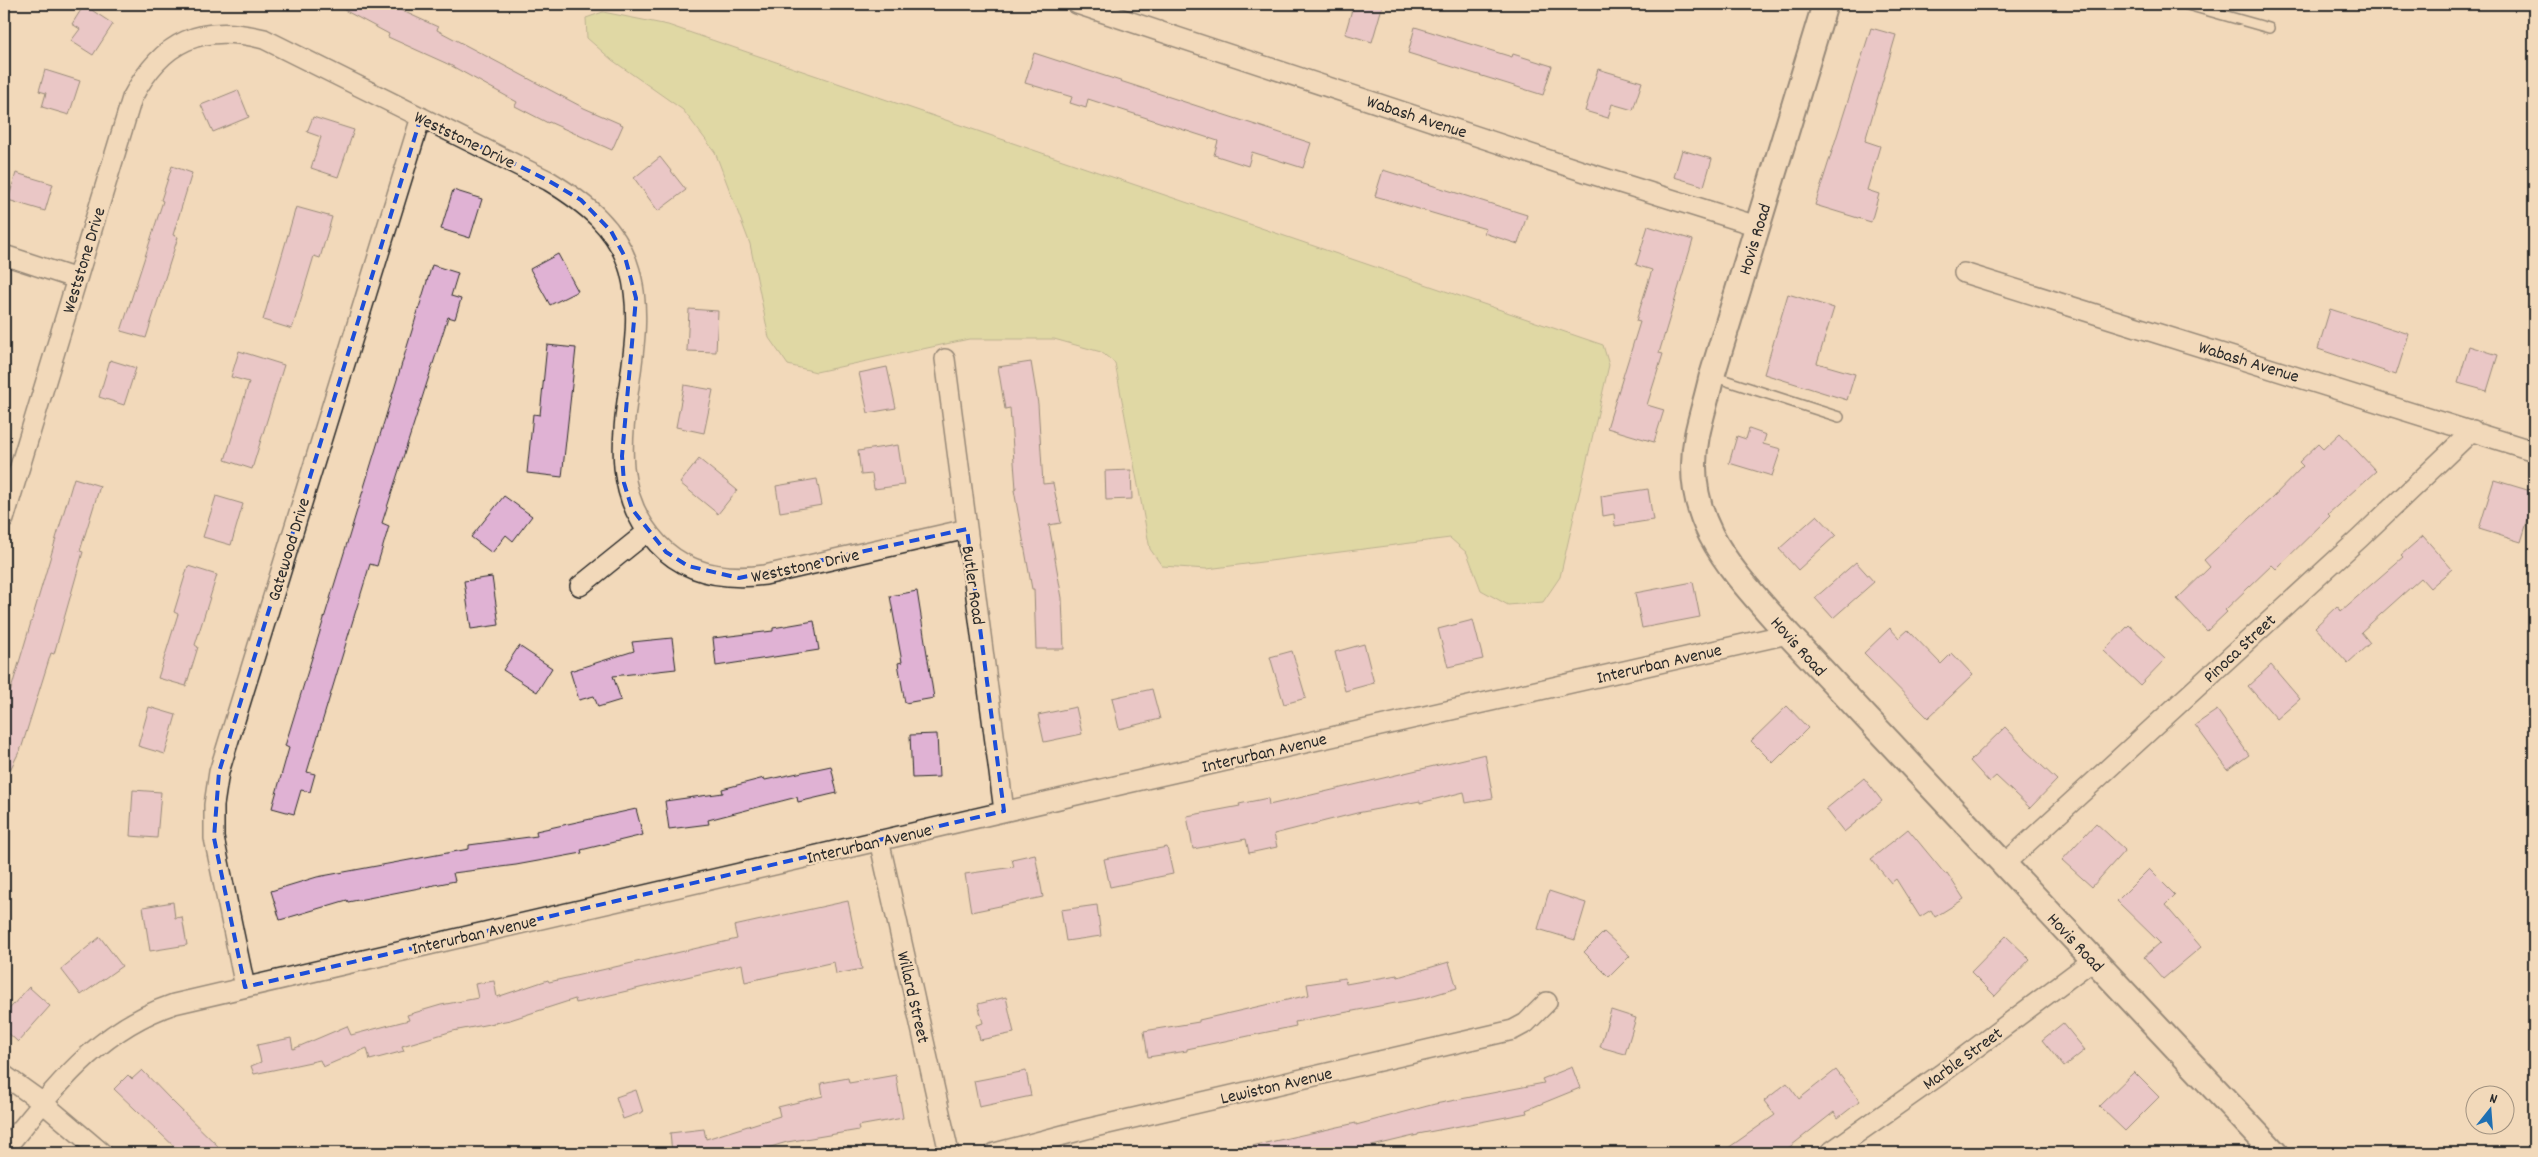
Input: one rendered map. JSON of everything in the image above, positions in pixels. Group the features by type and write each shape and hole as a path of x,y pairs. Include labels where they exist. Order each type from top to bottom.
{"street":[{"name":"Wabash Avenue","path":"1077,4 1585,172 1757,226"},
{"name":"Hovis Road","path":"1825,4 1712,376 1695,452 1695,485 1700,514 1712,540 1732,570 1788,634 2275,1153"},
{"name":"Weststone Drive","path":"4,519 132,98 144,75 162,55 175,46 202,35 226,32 240,33 264,39 549,180 581,200 611,231 625,256 636,298 636,327 622,456 624,483 632,508 646,532 666,552 688,566 713,575 739,578 766,575 967,529"},
{"name":"Gatewood Drive","path":"245,987 214,838 214,805 219,772 421,117"},
{"path":"4,255 77,279"},
{"name":"Wabash Avenue","path":"1964,273 2534,450"},
{"name":"Butler Road","path":"945,359 1004,811"},
{"name":"Pinoca Street","path":"2004,865 2360,538 2473,430"},
{"path":"580,586 646,532"},
{"name":"Interurban Avenue","path":"4,1150 70,1071 122,1027 154,1010 174,1004 1004,811 1788,634"},
{"name":"Willard Street","path":"879,840 949,1153"},
{"name":"Marble Street","path":"1829,1153 1941,1074 2093,960"},
{"name":"Lewiston Avenue","path":"995,1153 1095,1127 1512,1030 1526,1023 1547,1002"},
{"path":"4,1075 43,1104 102,1153"}],"lane":[{"path":"2184,4 2269,28"},
{"path":"1712,376 1839,417"}],"highlighted area":[{"path":"421,117 549,181 581,200 611,231 625,257 636,298 622,456 624,483 632,509 666,552 688,566 739,578 967,529 1004,811 245,987 214,838 219,772"}],"green space":[{"path":"603,12 668,25 1603,345 1609,365 1560,577 1543,602 1508,605 1481,590 1467,553 1450,538 1207,569 1162,566 1150,549 1115,363 1101,352 1054,339 969,339 816,372 788,365 769,338 750,244 715,152 683,110 612,60 587,38 586,18"}],"building":[{"path":"333,4 387,4 438,27 437,30 584,108 623,125 612,150 548,123 515,106 517,102 450,65 388,37 389,34"},
{"path":"1364,4 1383,4 1372,42 1345,34 1353,6 1362,9"},
{"path":"84,5 113,24 93,55 71,41 80,29 72,24"},
{"path":"1415,27 1512,57 1513,54 1552,66 1543,95 1408,53"},
{"path":"1871,28 1896,35 1865,141 1880,146 1867,190 1879,194 1871,222 1815,205"},
{"path":"1034,53 1311,143 1303,168 1252,152 1248,166 1214,155 1218,141 1088,99 1086,108 1070,103 1072,97 1025,83"},
{"path":"1598,69 1642,82 1633,110 1612,104 1608,118 1585,111"},
{"path":"45,70 80,81 69,115 42,107 46,93 39,91"},
{"path":"238,90 249,117 213,132 201,105"},
{"path":"313,117 354,130 338,177 311,168 321,137 307,132"},
{"path":"1682,150 1712,159 1704,186 1674,177"},
{"path":"660,157 686,190 658,211 634,178"},
{"path":"172,166 192,173 173,235 178,237 146,338 121,331 163,201 161,200"},
{"path":"1383,170 1527,215 1518,244 1484,233 1486,229 1375,196"},
{"path":"16,173 53,184 45,211 8,200"},
{"path":"453,190 482,199 470,238 441,229"},
{"path":"296,207 332,217 320,258 314,256 292,329 263,320"},
{"path":"1648,226 1693,240 1659,353 1663,354 1647,405 1664,410 1654,442 1607,428 1640,322 1636,321 1652,270 1636,265"},
{"path":"558,254 578,291 550,305 530,269"},
{"path":"432,265 458,273 451,296 461,299 455,319 448,317 382,523 389,526 377,566 370,564 307,772 315,774 310,792 301,790 294,814 272,808 289,748 285,746"},
{"path":"1788,294 1834,308 1817,363 1855,374 1847,400 1764,374"},
{"path":"689,309 718,311 716,352 687,351"},
{"path":"2330,309 2409,334 2396,375 2318,349"},
{"path":"547,345 576,348 562,477 527,473 533,414 540,415"},
{"path":"2469,346 2498,355 2487,391 2458,383"},
{"path":"239,351 284,365 252,469 225,460 249,382 231,377"},
{"path":"110,360 136,368 124,405 99,397"},
{"path":"1031,362 1038,404 1043,484 1053,483 1061,523 1049,525 1062,598 1064,649 1036,649 1034,589 1032,589 1014,490 1016,489 1010,408 1005,409 998,367"},
{"path":"887,367 896,408 868,413 859,373"},
{"path":"684,385 713,390 704,433 676,427"},
{"path":"1749,429 1766,435 1763,444 1781,449 1772,476 1729,463 1737,436 1746,439"},
{"path":"2340,433 2376,471 2328,514 2330,516 2276,569 2272,565 2225,610 2227,612 2207,631 2177,599 2210,567 2204,560 2272,498 2303,466 2299,462 2318,444 2323,449"},
{"path":"898,445 904,485 874,489 872,474 861,475 858,451"},
{"path":"699,459 737,490 718,514 680,483"},
{"path":"1131,470 1132,499 1106,500 1105,471"},
{"path":"74,478 100,486 80,551 83,552 54,654 51,653 22,746 4,782 4,713"},
{"path":"817,479 822,505 780,512 776,486"},
{"path":"2494,480 2534,492 2534,500 2521,542 2479,529"},
{"path":"1648,489 1653,520 1615,526 1614,514 1603,516 1601,496"},
{"path":"216,496 243,504 231,545 203,537"},
{"path":"504,496 532,516 513,541 506,535 492,553 471,537"},
{"path":"1817,515 1836,535 1798,570 1779,549"},
{"path":"2423,536 2452,569 2430,588 2421,578 2361,632 2370,643 2348,663 2315,627 2337,606 2341,611 2403,557 2401,555"},
{"path":"1856,562 1874,582 1833,618 1815,598"},
{"path":"188,566 217,575 195,645 198,647 186,686 158,678 178,614 174,612"},
{"path":"492,577 499,625 471,629 464,581"},
{"path":"1693,582 1700,617 1642,628 1635,593"},
{"path":"917,591 934,698 905,703 898,663 902,662 890,596"},
{"path":"1473,620 1483,659 1448,667 1438,629"},
{"path":"814,621 819,650 716,666 713,638 773,631 773,628"},
{"path":"2129,625 2165,659 2140,685 2104,651"},
{"path":"1890,628 1899,638 1908,630 1941,664 1952,653 1973,675 1928,718 1864,653"},
{"path":"672,638 676,669 613,676 621,700 598,707 594,696 579,700 570,671 634,651 632,642"},
{"path":"1364,644 1374,683 1345,691 1335,652"},
{"path":"519,646 552,668 537,692 503,670"},
{"path":"1292,651 1306,698 1284,704 1270,657"},
{"path":"2271,665 2300,699 2277,719 2248,686"},
{"path":"1152,689 1160,719 1119,729 1112,698"},
{"path":"1787,706 1808,728 1773,763 1751,741"},
{"path":"149,707 176,715 165,754 138,746"},
{"path":"1076,707 1082,734 1044,742 1038,715"},
{"path":"2217,710 2249,755 2228,770 2195,725"},
{"path":"2005,727 2024,749 2057,780 2030,808 1996,776 1989,782 1970,761"},
{"path":"937,734 939,777 912,778 910,735"},
{"path":"1485,754 1493,798 1466,803 1464,792 1420,803 1420,801 1357,813 1274,834 1277,847 1249,853 1246,839 1193,849 1187,816 1240,806 1239,804 1268,798 1269,805"},
{"path":"831,766 837,793 798,802 797,797 708,820 709,824 669,829 665,801 723,793 722,789 764,778 765,780"},
{"path":"1864,778 1882,801 1844,832 1826,809"},
{"path":"133,790 161,792 157,838 130,836"},
{"path":"636,809 643,835 581,850 582,853 516,865 453,873 455,881 348,902 347,900 280,920 271,891 317,877 469,849 469,845 537,836 536,831"},
{"path":"2096,823 2125,850 2092,887 2062,860"},
{"path":"1908,829 1945,874 1947,873 1964,899 1935,917 1931,910 1920,917 1896,879 1891,883 1871,859"},
{"path":"1167,847 1173,874 1110,887 1104,859"},
{"path":"1035,854 1043,897 971,912 965,874 1014,867 1012,859"},
{"path":"2149,869 2175,895 2165,905 2201,947 2163,979 2144,957 2160,943 2117,901"},
{"path":"1549,891 1586,903 1575,940 1538,929"},
{"path":"848,901 862,969 836,974 834,962 745,982 742,964 576,1003 575,999 510,1020 453,1031 402,1046 404,1051 370,1060 367,1048 323,1067 320,1060 254,1074 251,1066 261,1062 257,1045 291,1038 293,1049 347,1026 351,1035 409,1020 407,1015 441,1005 478,998 475,984 494,981 497,997 548,980 549,982 737,939 734,926"},
{"path":"173,902 175,918 182,917 187,945 150,951 143,907"},
{"path":"1097,905 1101,936 1066,941 1061,910"},
{"path":"1604,932 1630,956 1609,977 1584,952"},
{"path":"2006,936 2030,959 1995,996 1971,972"},
{"path":"100,937 122,966 81,995 61,969"},
{"path":"1449,962 1457,988 1427,997 1295,1022 1296,1026 1187,1049 1187,1051 1148,1057 1144,1031 1199,1022 1199,1020 1309,995 1307,984 1345,978 1346,984 1397,975 1398,977"},
{"path":"29,987 50,1006 18,1042 4,1029 4,1015"},
{"path":"1006,997 1014,1033 980,1040 976,1025 983,1023 978,1004"},
{"path":"1611,1010 1636,1018 1625,1054 1600,1047"},
{"path":"2063,1023 2085,1050 2064,1067 2042,1040"},
{"path":"1572,1067 1580,1088 1526,1110 1527,1113 1418,1134 1343,1153 1252,1153 1252,1146 1356,1123 1356,1125 1435,1104 1544,1083 1542,1079"},
{"path":"142,1070 225,1153 181,1153 114,1089 128,1075 132,1079"},
{"path":"1836,1070 1860,1101 1838,1118 1834,1112 1782,1153 1721,1153 1775,1115 1764,1101 1787,1083 1799,1099"},
{"path":"1026,1071 1031,1096 979,1107 974,1081"},
{"path":"2134,1072 2159,1097 2125,1131 2099,1106"},
{"path":"896,1075 903,1118 858,1126 859,1130 787,1142 751,1153 672,1153 670,1133 704,1129 706,1139 780,1116 778,1107 823,1096 821,1083 848,1078 849,1083"},
{"path":"636,1090 643,1112 623,1119 616,1097"}]}
